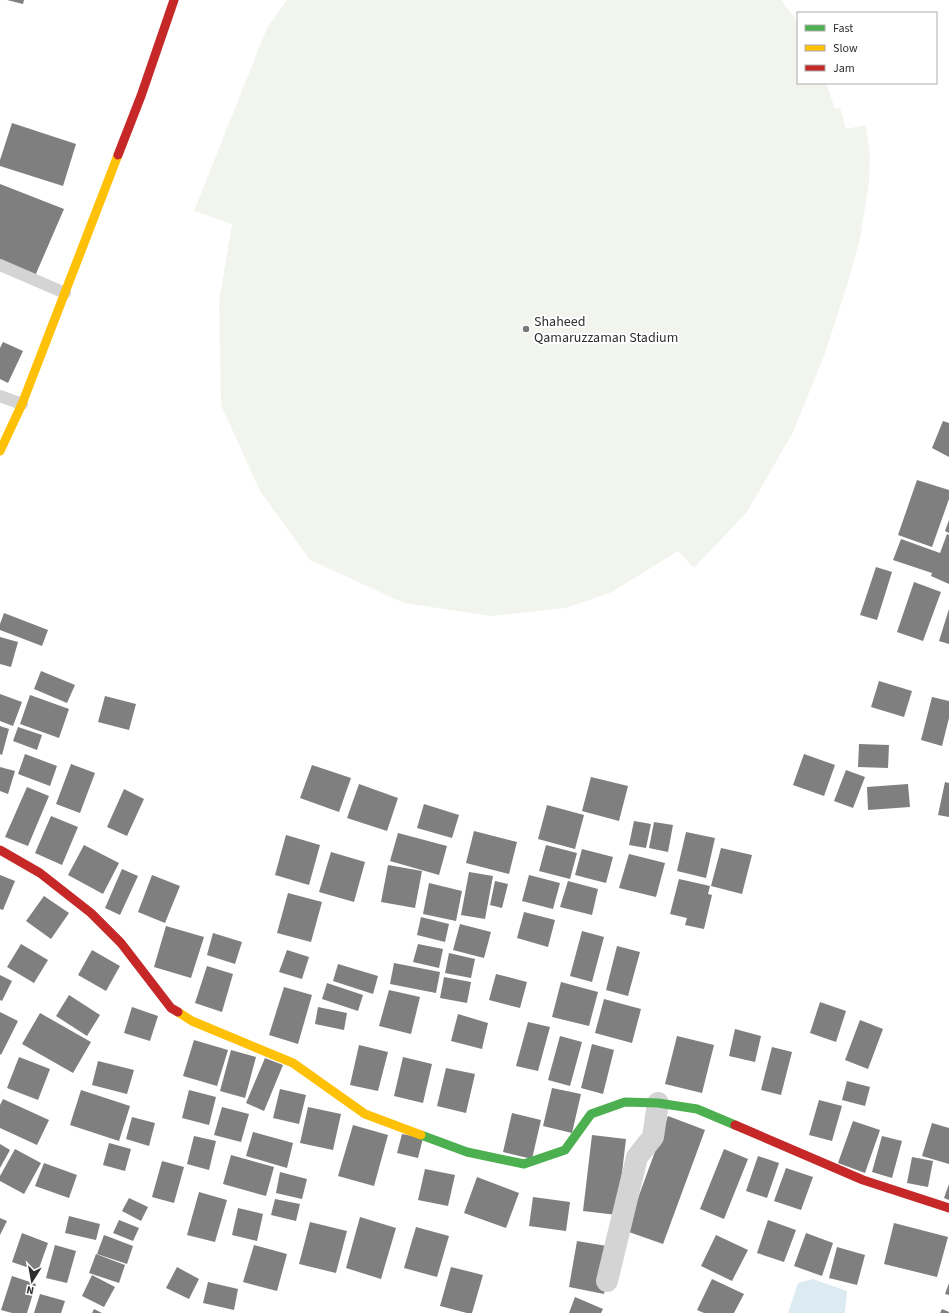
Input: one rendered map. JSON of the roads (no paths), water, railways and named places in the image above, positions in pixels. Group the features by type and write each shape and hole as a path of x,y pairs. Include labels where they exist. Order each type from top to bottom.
{"street":[{"path":"0,451 22,404 65,293 141,96 174,0"},
{"path":"0,850 40,873 91,913 121,942 172,1008 192,1021 293,1062 365,1114 467,1152 524,1164 566,1150 591,1114 625,1102 658,1103 697,1109 863,1180 949,1208"},
{"path":"607,1281 637,1157 653,1137 658,1103"}],"lane":[{"path":"0,265 65,293"},
{"path":"0,396 22,404"}],"place":[{"name":"Shaheed Qamaruzzaman Stadium","path":"526,329"}]}
